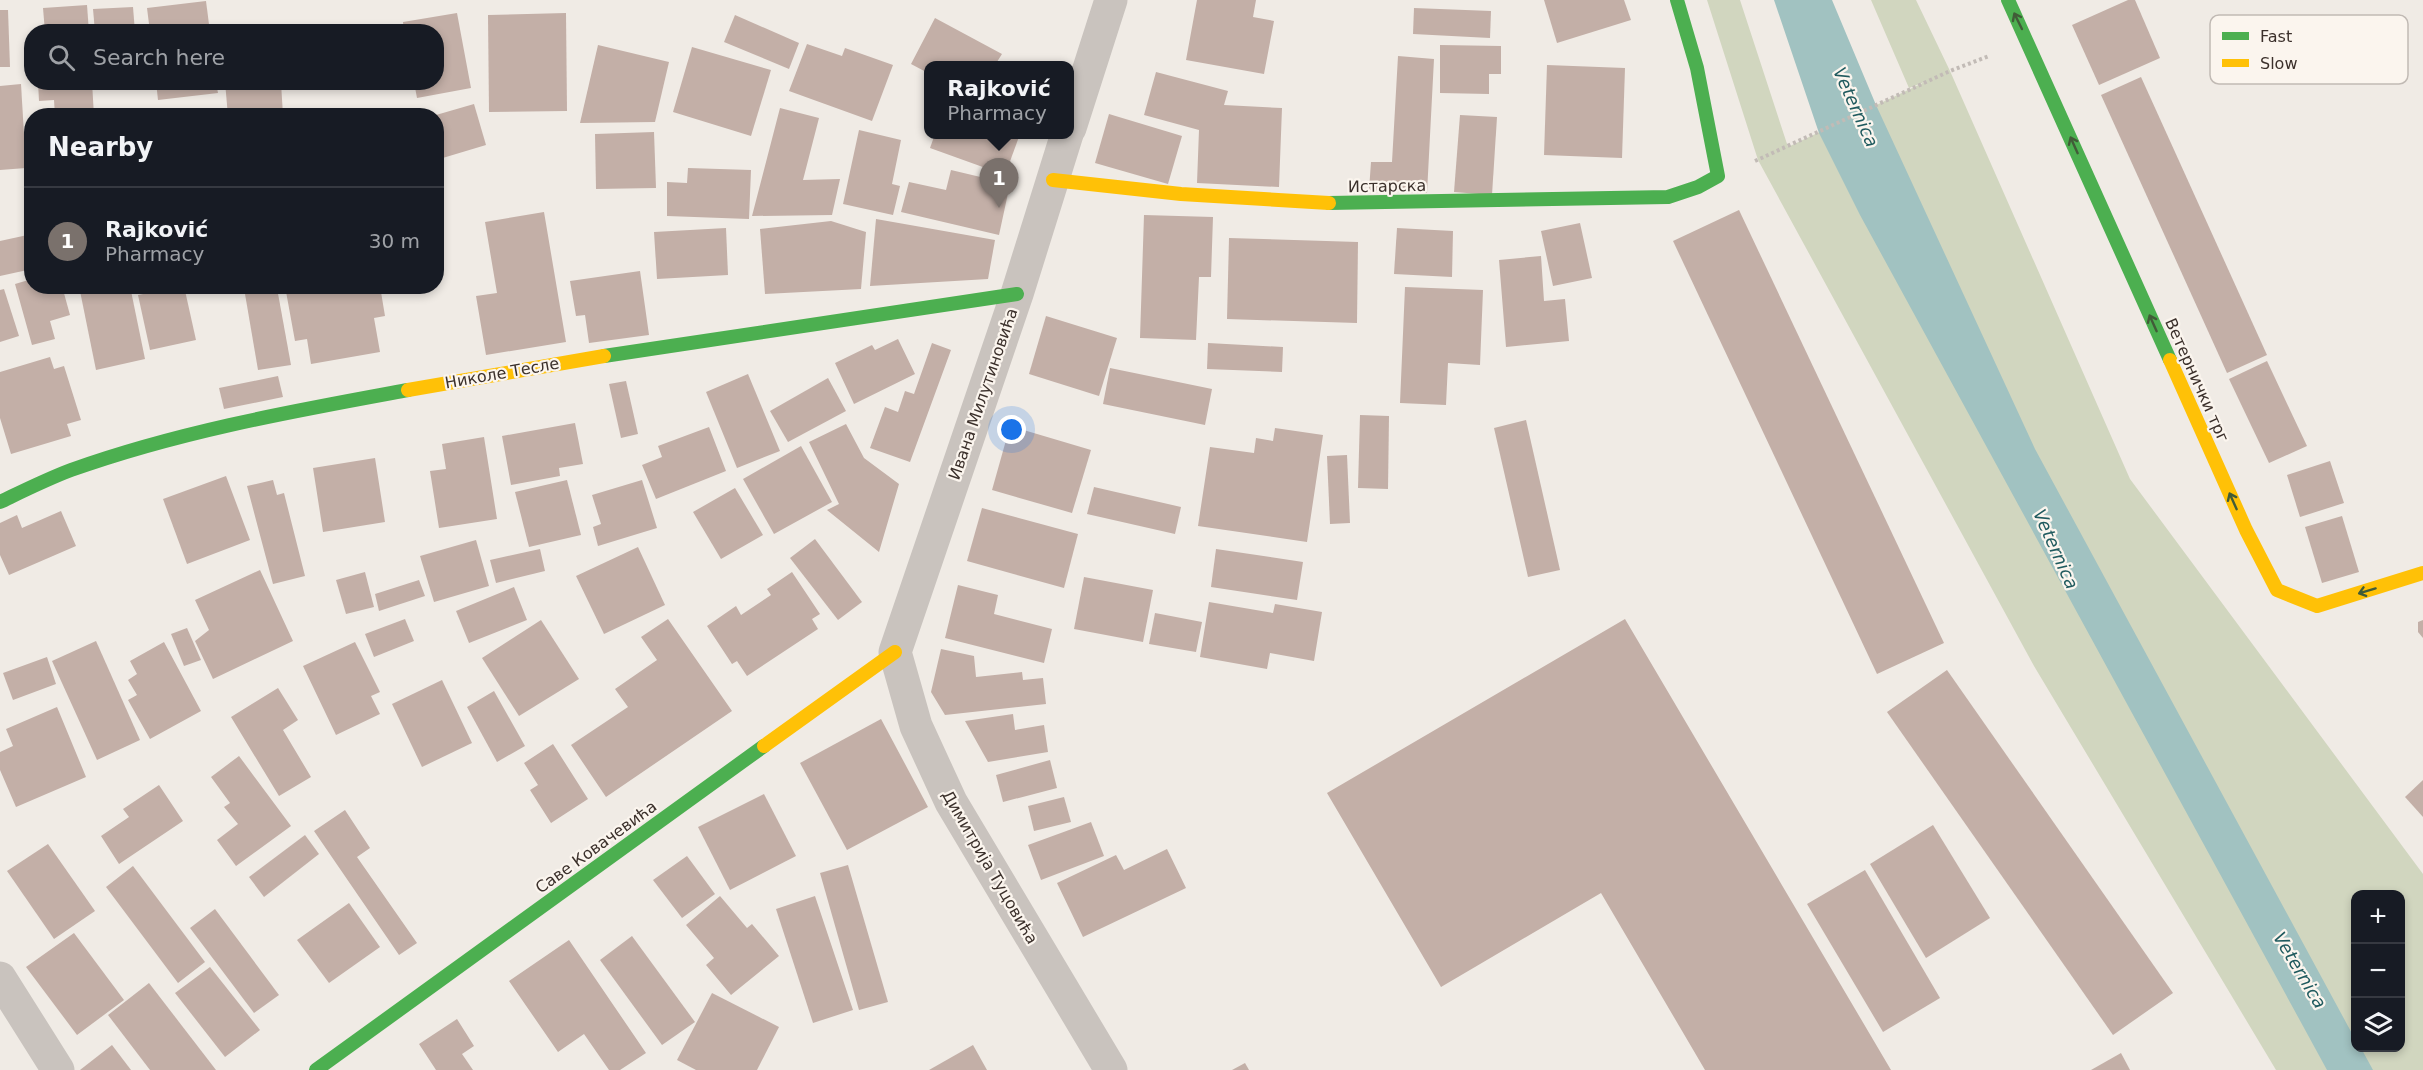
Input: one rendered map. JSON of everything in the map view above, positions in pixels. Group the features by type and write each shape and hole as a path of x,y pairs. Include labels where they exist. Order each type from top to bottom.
{"street":[{"path":"1074,116 1111,0"},
{"name":"Истарска","path":"1053,180 1180,194 1323,203 1668,197 1698,187 1718,176 1697,68 1677,0"},
{"name":"Ветернички трг","path":"2008,0 2246,530 2277,590 2317,606 2423,573"},
{"name":"Ивана Милутиновића","path":"895,651 1017,294 1066,139"},
{"name":"Николе Тесле","path":"0,502 69,471 150,445 263,417 570,361 1017,294"},
{"name":"Саве Ковачевића","path":"316,1070 895,651"},
{"name":"Димитрија Туцовића","path":"895,651 916,726 951,802 1111,1070"},
{"path":"0,978 58,1070"}],"path":[{"path":"1758,160 1950,71"}],"green space":[{"path":"1707,0 1740,0 1788,147 1927,81 1909,88 1871,0 1916,0 1950,71 2130,479 2423,874 2423,1070 2276,1070 2034,666 1758,160"}],"water":[{"name":"Veternica","path":"1774,0 1832,0 1876,105 2035,449 2351,1032 2351,1052 2363,1052 2373,1070 2327,1070 1860,215 1819,133"}],"building":[{"path":"1197,0 1256,0 1253,17 1274,21 1264,74 1186,60"},
{"path":"1544,0 1624,0 1631,20 1557,43"},
{"path":"2128,0 2135,0 2160,58 2099,85 2072,25"},
{"path":"206,1 209,24 149,24 147,8"},
{"path":"87,5 88,24 44,24 43,8"},
{"path":"133,7 134,24 94,24 93,9"},
{"path":"1414,8 1491,11 1490,38 1413,34"},
{"path":"0,10 8,10 10,67 0,67"},
{"path":"457,13 471,88 417,98 416,90 444,90 444,24 403,24 403,22"},
{"path":"566,13 567,111 489,112 488,15"},
{"path":"735,15 799,43 789,69 724,42"},
{"path":"935,18 1002,54 998,61 924,61 924,71 911,64"},
{"path":"807,44 842,56 845,48 893,65 872,121 789,91"},
{"path":"598,45 669,62 655,122 580,123"},
{"path":"1440,45 1501,46 1501,74 1489,74 1489,94 1440,93"},
{"path":"692,47 771,70 751,136 673,112"},
{"path":"1398,56 1434,59 1427,193 1369,190 1371,162 1392,162"},
{"path":"1547,65 1625,68 1622,158 1544,155"},
{"path":"1156,72 1228,91 1224,105 1282,108 1279,187 1197,183 1199,130 1144,115"},
{"path":"2141,77 2267,355 2227,373 2101,95"},
{"path":"21,84 24,168 0,170 0,86"},
{"path":"38,90 92,90 94,108 54,108 54,100 39,101"},
{"path":"157,90 217,90 218,93 158,100"},
{"path":"226,90 281,90 283,108 227,108"},
{"path":"474,104 486,145 444,158 444,113"},
{"path":"780,108 819,118 803,180 840,179 832,215 752,216"},
{"path":"1109,114 1182,136 1168,184 1095,163"},
{"path":"1460,115 1497,117 1492,195 1454,192"},
{"path":"859,130 901,140 892,184 900,186 893,215 843,204"},
{"path":"654,132 656,188 596,189 595,134"},
{"path":"933,139 1018,139 1005,175 930,148"},
{"path":"688,168 751,170 749,219 667,216 667,182 687,183"},
{"path":"951,170 1010,184 999,235 901,212 909,182 946,190"},
{"path":"1739,210 1944,643 1877,674 1673,241"},
{"path":"544,212 566,342 486,355 476,296 497,293 485,222"},
{"path":"1144,215 1213,217 1211,277 1199,277 1196,340 1140,338"},
{"path":"876,219 995,240 988,279 870,286"},
{"path":"831,221 866,232 861,289 765,294 760,229"},
{"path":"1580,223 1592,278 1553,286 1541,231"},
{"path":"726,228 728,275 657,279 654,232"},
{"path":"1397,228 1453,231 1452,277 1394,274"},
{"path":"24,236 24,271 0,276 0,241"},
{"path":"1229,238 1358,242 1357,323 1227,319"},
{"path":"1541,256 1544,301 1565,299 1569,341 1506,347 1499,260"},
{"path":"640,271 649,335 589,343 585,315 576,316 570,281"},
{"path":"24,281 24,294 64,294 70,315 50,321 55,339 32,345 15,284"},
{"path":"1405,287 1483,290 1480,365 1448,363 1446,405 1400,403"},
{"path":"4,289 19,336 0,342 0,290"},
{"path":"81,294 132,294 145,359 96,370"},
{"path":"186,294 196,340 150,350 138,295"},
{"path":"245,294 278,294 291,365 258,370"},
{"path":"286,294 381,294 385,316 374,318 380,352 311,364 307,339 295,341"},
{"path":"1046,316 1117,338 1099,396 1029,374"},
{"path":"898,339 915,374 854,404 835,363 872,345 875,350"},
{"path":"932,343 951,350 910,462 870,448 885,407 898,412 905,391 914,394"},
{"path":"1208,343 1283,347 1282,372 1207,369"},
{"path":"50,357 54,369 64,366 81,420 67,424 71,436 11,454 0,418 0,372"},
{"path":"2267,361 2307,446 2269,463 2229,379"},
{"path":"1110,368 1212,389 1205,425 1103,404"},
{"path":"748,374 780,451 737,468 706,392"},
{"path":"278,376 283,397 224,409 219,388"},
{"path":"828,378 846,411 788,442 770,411"},
{"path":"626,381 638,434 621,438 609,384"},
{"path":"1360,415 1389,416 1388,489 1358,488"},
{"path":"1526,420 1560,570 1528,577 1494,428"},
{"path":"575,423 583,464 559,468 560,476 511,485 502,436"},
{"path":"846,424 864,458 899,484 879,552 827,510 839,504 809,442"},
{"path":"1010,426 1091,450 1072,513 992,490"},
{"path":"709,427 726,471 656,499 642,465 662,457 658,446"},
{"path":"1275,428 1323,435 1307,542 1198,526 1210,447 1254,453 1256,438 1273,441"},
{"path":"484,437 497,519 439,528 430,471 446,469 442,444"},
{"path":"801,446 832,502 774,534 743,479"},
{"path":"1347,455 1350,523 1330,524 1327,456"},
{"path":"375,458 385,522 323,532 313,468"},
{"path":"2330,461 2344,503 2300,517 2287,475"},
{"path":"226,476 250,540 187,564 163,499"},
{"path":"273,480 277,495 284,493 305,576 273,584 247,486"},
{"path":"567,480 581,535 529,547 515,492"},
{"path":"642,480 657,528 598,546 593,527 601,524 592,495"},
{"path":"1094,487 1181,507 1175,534 1087,514"},
{"path":"735,488 763,535 721,559 693,512"},
{"path":"982,508 1078,534 1064,588 967,561"},
{"path":"61,511 76,546 9,575 0,555 0,523 17,515 22,528"},
{"path":"2342,516 2359,572 2322,583 2305,527"},
{"path":"815,539 862,602 838,620 790,558"},
{"path":"476,540 489,586 434,602 420,556"},
{"path":"638,547 665,605 604,634 576,576"},
{"path":"540,549 545,571 496,583 490,560"},
{"path":"1216,549 1303,562 1297,600 1211,587"},
{"path":"260,570 293,641 213,679 195,641 209,630 195,600"},
{"path":"365,572 374,607 346,614 336,580"},
{"path":"792,572 820,614 812,619 818,629 747,676 737,661 732,664 707,626 736,606 741,615 771,595 767,589"},
{"path":"1084,577 1153,590 1143,642 1074,629"},
{"path":"419,580 425,596 379,611 375,594"},
{"path":"958,585 998,595 994,614 1052,629 1044,663 945,638"},
{"path":"514,587 527,620 469,643 456,611"},
{"path":"1209,602 1273,613 1275,604 1322,612 1314,661 1270,653 1267,669 1200,657"},
{"path":"1155,613 1202,622 1196,652 1149,644"},
{"path":"405,619 414,641 374,657 365,634"},
{"path":"668,619 732,711 606,797 571,745 628,707 615,689 657,660 641,637"},
{"path":"1625,619 1891,1070 1705,1070 1601,893 1441,987 1327,793"},
{"path":"541,620 579,679 519,716 482,658"},
{"path":"2423,620 2423,638 2418,632 2418,622"},
{"path":"187,628 201,660 184,666 171,634"},
{"path":"96,641 140,740 97,760 52,661"},
{"path":"164,642 201,711 150,739 128,700 137,695 128,680 137,674 130,661"},
{"path":"355,642 380,692 371,696 380,714 336,735 303,666"},
{"path":"941,649 974,656 976,677 1022,672 1023,680 1043,678 1046,704 945,715 931,692"},
{"path":"47,657 56,684 13,700 3,673"},
{"path":"1947,670 2173,993 2113,1035 1887,712"},
{"path":"442,680 472,743 422,767 392,704"},
{"path":"278,688 298,720 283,730 311,777 279,796 231,717"},
{"path":"494,691 525,746 497,762 467,707"},
{"path":"57,707 86,777 16,807 0,770 0,752 13,746 6,729"},
{"path":"1013,714 1015,730 1044,725 1048,752 988,762 965,721"},
{"path":"881,719 928,807 847,850 800,763"},
{"path":"553,744 588,799 551,823 530,790 538,785 524,763"},
{"path":"239,756 291,826 236,866 217,840 238,824 224,807 230,803 211,777"},
{"path":"1050,760 1057,788 1003,802 996,775"},
{"path":"2423,780 2423,817 2405,797"},
{"path":"159,785 183,821 119,864 101,836 129,817 123,809"},
{"path":"764,794 796,856 730,890 698,827"},
{"path":"1064,797 1071,822 1034,831 1028,806"},
{"path":"345,810 370,848 357,857 417,943 399,955 314,831"},
{"path":"1091,822 1104,856 1041,880 1028,845"},
{"path":"1933,825 1990,918 1926,958 1870,864"},
{"path":"305,835 319,854 264,897 249,877"},
{"path":"48,844 95,911 54,939 7,871"},
{"path":"1167,849 1186,888 1083,937 1057,883 1116,855 1124,870"},
{"path":"687,856 715,894 682,918 653,880"},
{"path":"848,865 888,1002 859,1010 820,873"},
{"path":"133,866 205,962 178,983 106,887"},
{"path":"1865,870 1940,998 1883,1032 1807,904"},
{"path":"720,896 747,928 752,924 779,956 731,995 706,965 714,958 686,925"},
{"path":"815,896 853,1010 813,1023 776,909"},
{"path":"349,903 380,947 329,983 297,940"},
{"path":"215,909 279,995 254,1013 190,928"},
{"path":"74,933 124,1000 77,1035 26,967"},
{"path":"632,936 695,1022 662,1045 600,960"},
{"path":"569,940 646,1053 620,1070 609,1070 584,1034 558,1052 509,981"},
{"path":"210,967 260,1030 225,1057 175,993"},
{"path":"149,983 216,1070 150,1070 108,1015"},
{"path":"712,993 779,1027 757,1070 696,1070 677,1060"},
{"path":"457,1019 474,1046 462,1054 473,1070 436,1070 419,1044"},
{"path":"112,1045 131,1070 80,1070"},
{"path":"973,1045 987,1070 929,1070"},
{"path":"2121,1053 2130,1070 2091,1070"},
{"path":"1245,1063 1249,1070 1232,1070"}],"traffic: fast":[{"path":"1329,203 1668,197 1698,187 1718,176 1697,68 1677,0"},
{"path":"2008,0 2170,360"},
{"path":"604,356 1017,294"},
{"path":"0,502 71,470 154,444 238,423 408,390"},
{"path":"316,1070 764,746"}],"traffic: slow":[{"path":"1053,180 1181,194 1329,203"},
{"path":"408,390 604,356"},
{"path":"2170,360 2246,530 2277,590 2317,606 2423,573"},
{"path":"764,746 895,652"}],"place":[{"name":"Rajković","path":"999,208"}]}
